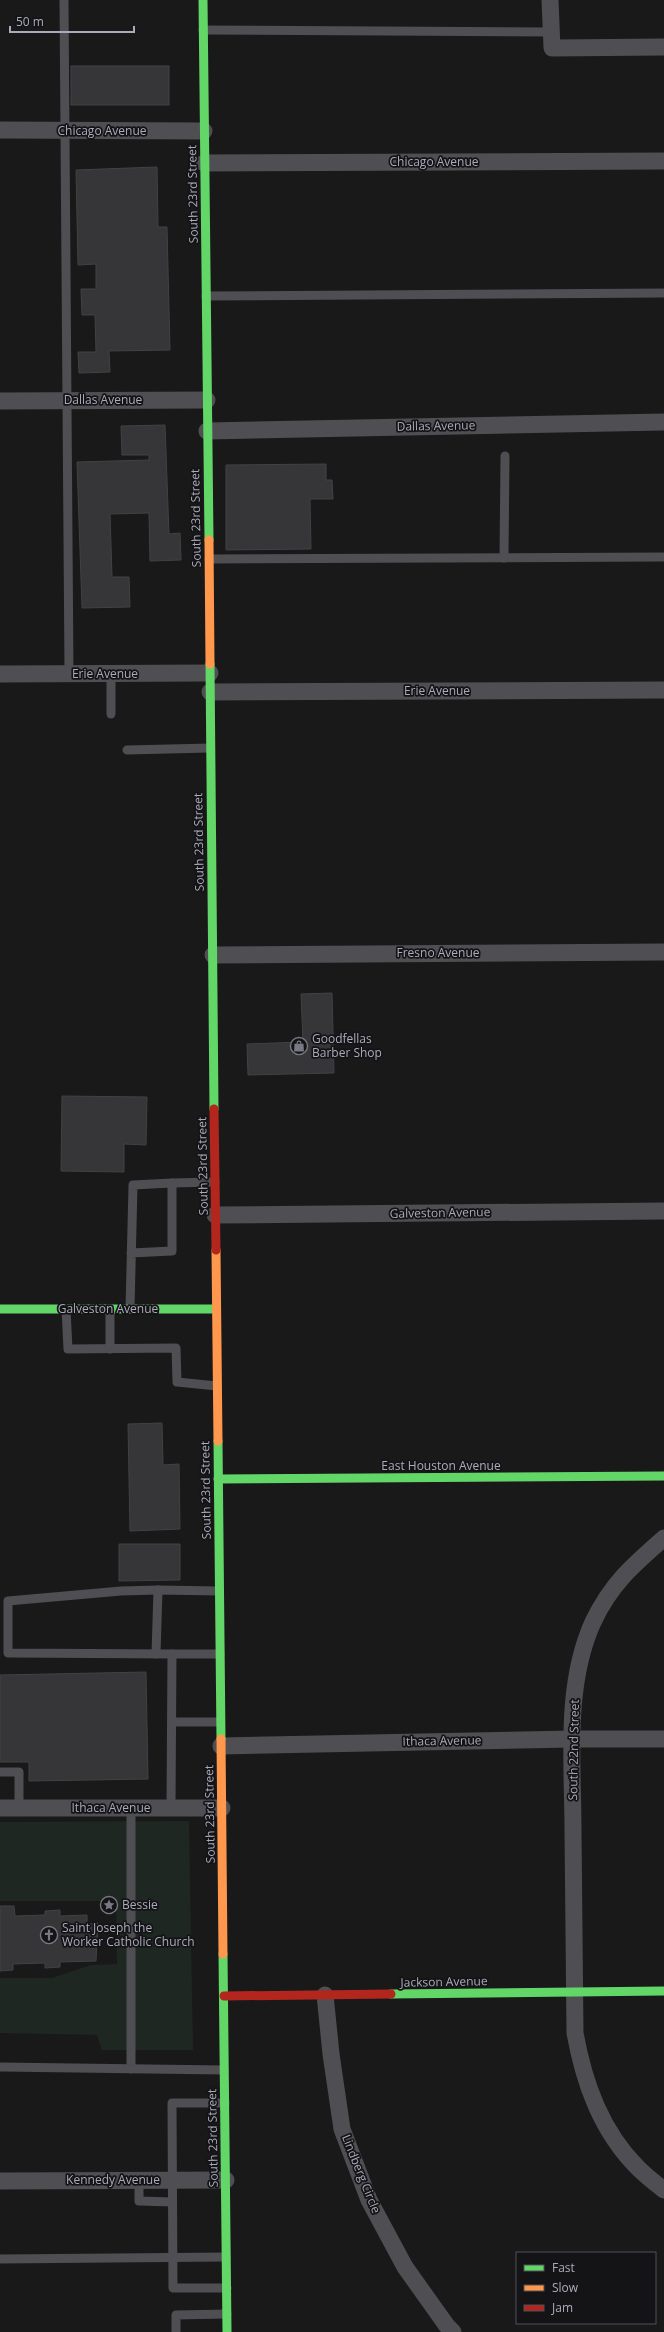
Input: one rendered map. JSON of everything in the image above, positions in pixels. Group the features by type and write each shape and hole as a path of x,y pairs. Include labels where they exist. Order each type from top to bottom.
{"main road":[{"name":"South 23rd Street","path":"203,0 227,2332"},
{"name":"Galveston Avenue","path":"0,1309 216,1309"},
{"name":"East Houston Avenue","path":"218,1479 664,1476"},
{"name":"Jackson Avenue","path":"224,1996 664,1991"}],"street":[{"path":"550,0 552,40 664,47"},
{"name":"Chicago Avenue","path":"0,130 204,131"},
{"name":"Chicago Avenue","path":"204,163 664,161"},
{"name":"Dallas Avenue","path":"0,401 207,400"},
{"name":"Dallas Avenue","path":"207,431 664,422"},
{"name":"Erie Avenue","path":"0,674 210,673"},
{"name":"Erie Avenue","path":"210,692 664,690"},
{"name":"Fresno Avenue","path":"213,955 664,952"},
{"name":"Galveston Avenue","path":"215,1215 664,1210"},
{"name":"South 22nd Street","path":"664,1538 622,1576 605,1598 593,1623 580,1656 575,1689 572,1739 575,2033 581,2064 592,2097 610,2133 638,2168 664,2190"},
{"name":"Ithaca Avenue","path":"221,1746 572,1739 664,1739"},
{"name":"Ithaca Avenue","path":"0,1808 222,1808"},
{"name":"Lindberg Circle","path":"326,1995 331,2054 342,2129 369,2200 405,2267 453,2332"},
{"name":"Kennedy Avenue","path":"0,2181 226,2180"}],"lane":[{"path":"64,0 69,674"},
{"path":"203,30 552,40"},
{"path":"206,296 664,293"},
{"path":"504,558 505,456"},
{"path":"209,559 664,558"},
{"path":"111,674 111,714"},
{"path":"127,750 210,748"},
{"path":"130,1309 133,1185 215,1182"},
{"path":"131,1253 172,1251 172,1183"},
{"path":"66,1309 68,1349 176,1348 177,1382 217,1386"},
{"path":"110,1309 110,1349"},
{"path":"156,1654 158,1590"},
{"path":"219,1591 121,1591 8,1601 4,1653 220,1654"},
{"path":"172,1654 172,1808"},
{"path":"172,1722 221,1722"},
{"path":"0,1772 19,1772 19,1808"},
{"path":"131,1808 131,2069"},
{"path":"0,2067 224,2070"},
{"path":"225,2103 172,2103 171,2180 173,2288 227,2288"},
{"path":"140,2180 139,2201 172,2202"},
{"path":"0,2259 226,2258"},
{"path":"176,2332 176,2315 227,2314"}],"shaded area":[{"path":"189,1821 193,2050 102,2050 97,2035 0,2033 0,1978 52,1978 91,1965 117,1964 116,1901 0,1901 0,1822"}],"building":[{"path":"71,66 169,66 169,105 71,105"},
{"path":"157,167 158,227 167,227 170,350 109,351 110,372 79,373 78,352 96,352 95,315 82,315 81,289 96,289 96,264 78,265 76,170"},
{"path":"165,425 169,534 180,533 181,560 150,561 149,513 110,514 112,577 129,577 130,607 82,608 77,462 149,460 149,455 122,455 121,426"},
{"path":"326,464 326,480 332,480 333,499 310,499 311,549 226,550 226,465"},
{"path":"332,993 334,1073 248,1075 247,1044 303,1042 301,994"},
{"path":"62,1096 147,1097 146,1145 124,1144 124,1172 61,1171"},
{"path":"162,1423 163,1465 179,1464 180,1529 130,1531 128,1424"},
{"path":"119,1544 180,1544 180,1580 119,1581"},
{"path":"146,1672 148,1779 29,1781 29,1762 0,1762 0,1675"},
{"name":"Saint Joseph the Worker Catholic Church","path":"0,1906 14,1906 15,1916 45,1915 45,1911 60,1910 60,1916 87,1915 87,1924 98,1923 96,1961 60,1962 60,1967 45,1968 45,1963 13,1964 13,1970 0,1971"}],"traffic: fast":[{"path":"203,0 209,540"},
{"path":"210,664 214,1109"},
{"path":"0,1309 216,1309"},
{"path":"218,1441 221,1739"},
{"path":"218,1479 664,1476"},
{"path":"223,1954 227,2332"},
{"path":"391,1994 664,1991"}],"traffic: slow":[{"path":"209,540 210,664"},
{"path":"216,1250 218,1441"},
{"path":"221,1739 223,1954"}],"traffic: jam":[{"path":"214,1109 216,1250"},
{"path":"224,1996 391,1994"}],"place":[{"name":"Goodfellas Barber Shop","path":"299,1046"},
{"name":"Bessie","path":"109,1905"},
{"name":"Saint Joseph the Worker Catholic Church","path":"49,1935"}]}
